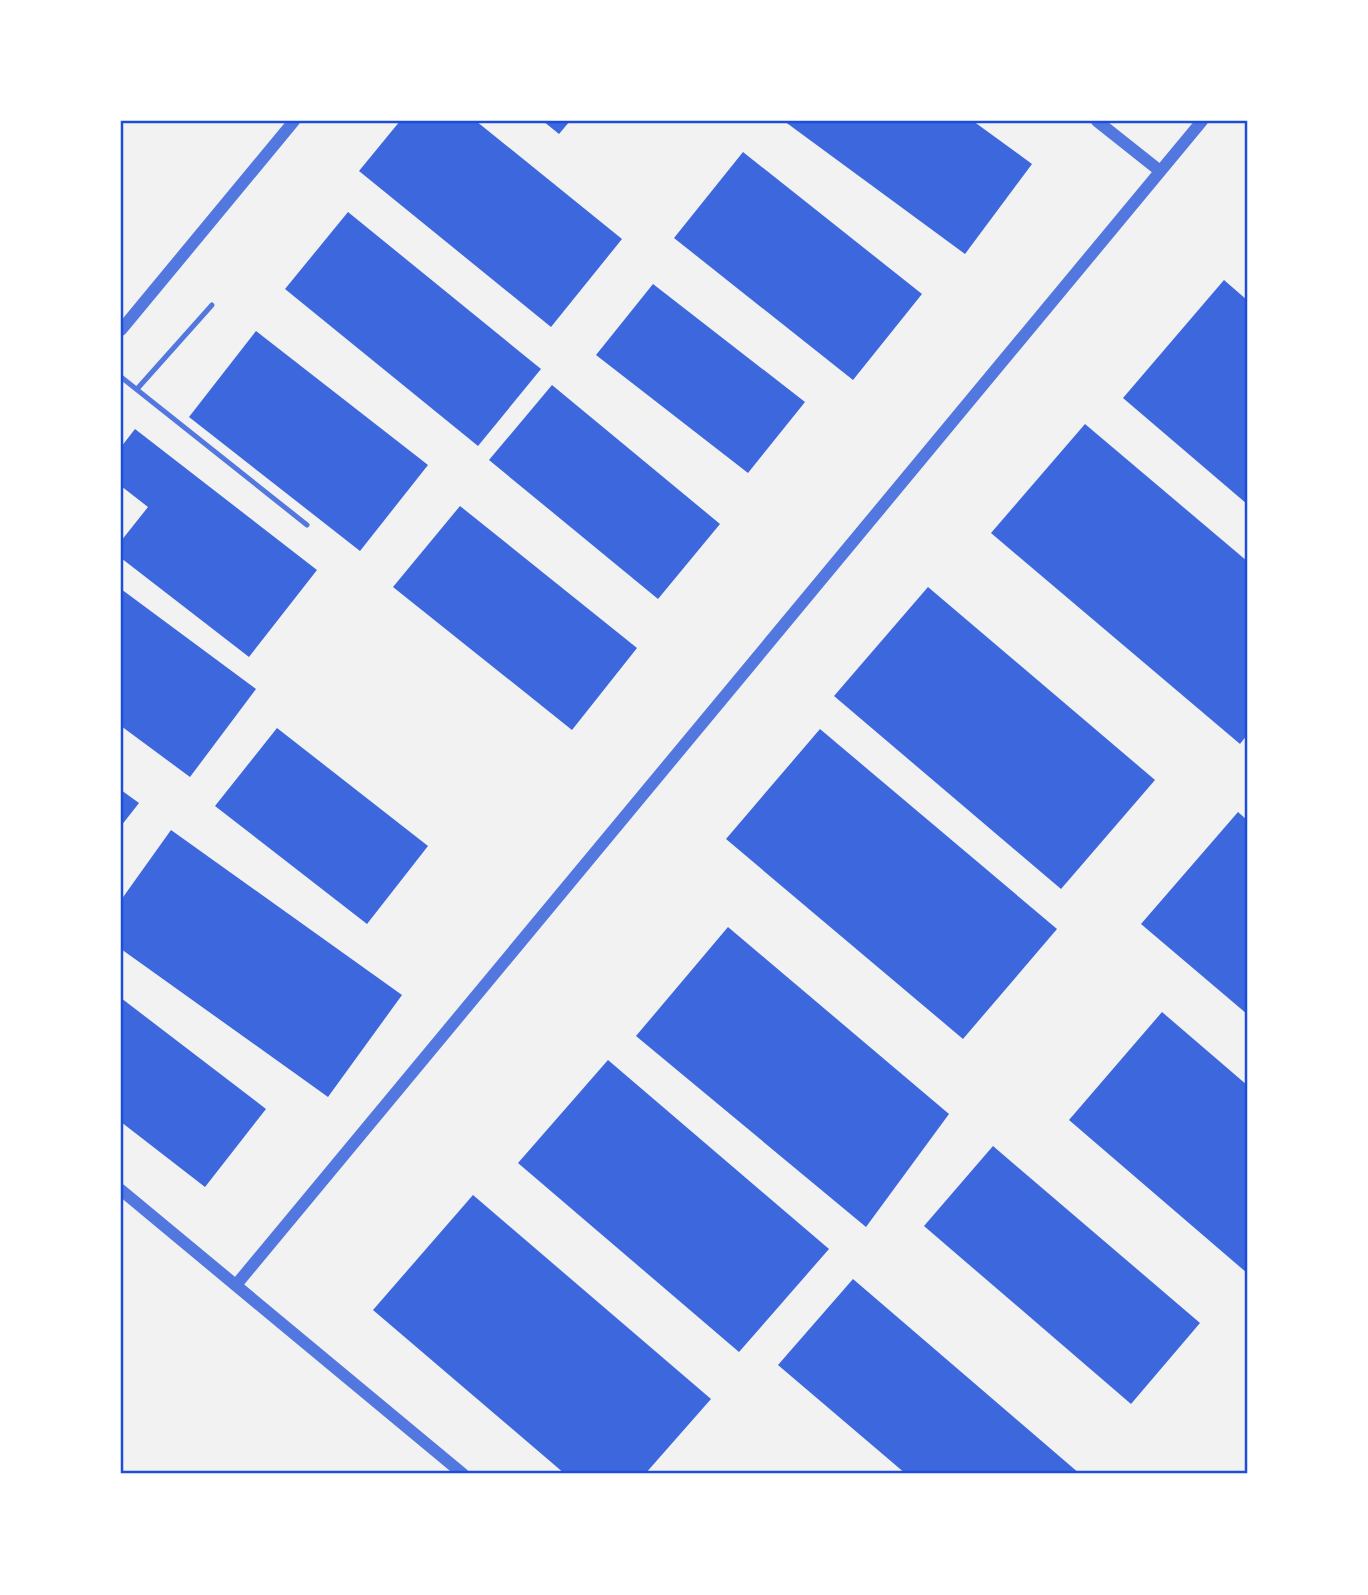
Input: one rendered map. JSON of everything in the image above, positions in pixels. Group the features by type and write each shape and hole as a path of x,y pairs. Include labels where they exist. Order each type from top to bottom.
{"street":[{"path":"121,330 294,121"},
{"path":"1097,121 1160,171"},
{"path":"236,1285 1202,121"},
{"path":"121,1190 463,1474"}],"lane":[{"path":"137,390 212,305"},
{"path":"121,377 307,525"}],"building":[{"path":"400,121 476,121 622,239 551,327 359,171"},
{"path":"543,121 570,121 559,134"},
{"path":"784,121 973,121 1032,164 965,254"},
{"path":"743,152 922,294 853,380 674,238"},
{"path":"348,212 541,369 478,446 285,289"},
{"path":"1224,280 1247,300 1247,504 1123,398"},
{"path":"653,284 805,402 748,473 596,355"},
{"path":"256,331 428,465 360,551 189,417"},
{"path":"552,385 720,524 658,599 489,460"},
{"path":"1085,424 1247,561 1247,735 1240,744 991,533"},
{"path":"135,429 317,570 249,657 121,558 121,541 148,507 121,486 121,447"},
{"path":"460,506 637,648 572,730 393,587"},
{"path":"928,587 1155,780 1061,889 834,696"},
{"path":"121,589 256,689 190,777 121,726"},
{"path":"277,728 428,846 367,924 215,806"},
{"path":"820,729 1057,929 963,1039 726,839"},
{"path":"121,790 139,803 121,826"},
{"path":"1238,812 1247,820 1247,1014 1141,924"},
{"path":"171,830 402,995 328,1097 121,949 121,900"},
{"path":"728,927 949,1114 866,1227 636,1036"},
{"path":"121,998 266,1109 205,1187 121,1122"},
{"path":"1162,1012 1247,1085 1247,1273 1069,1120"},
{"path":"608,1060 829,1249 739,1352 518,1163"},
{"path":"993,1146 1200,1323 1131,1404 924,1226"},
{"path":"473,1195 711,1399 645,1474 565,1474 373,1310"},
{"path":"853,1279 1080,1474 906,1474 778,1365"}]}
